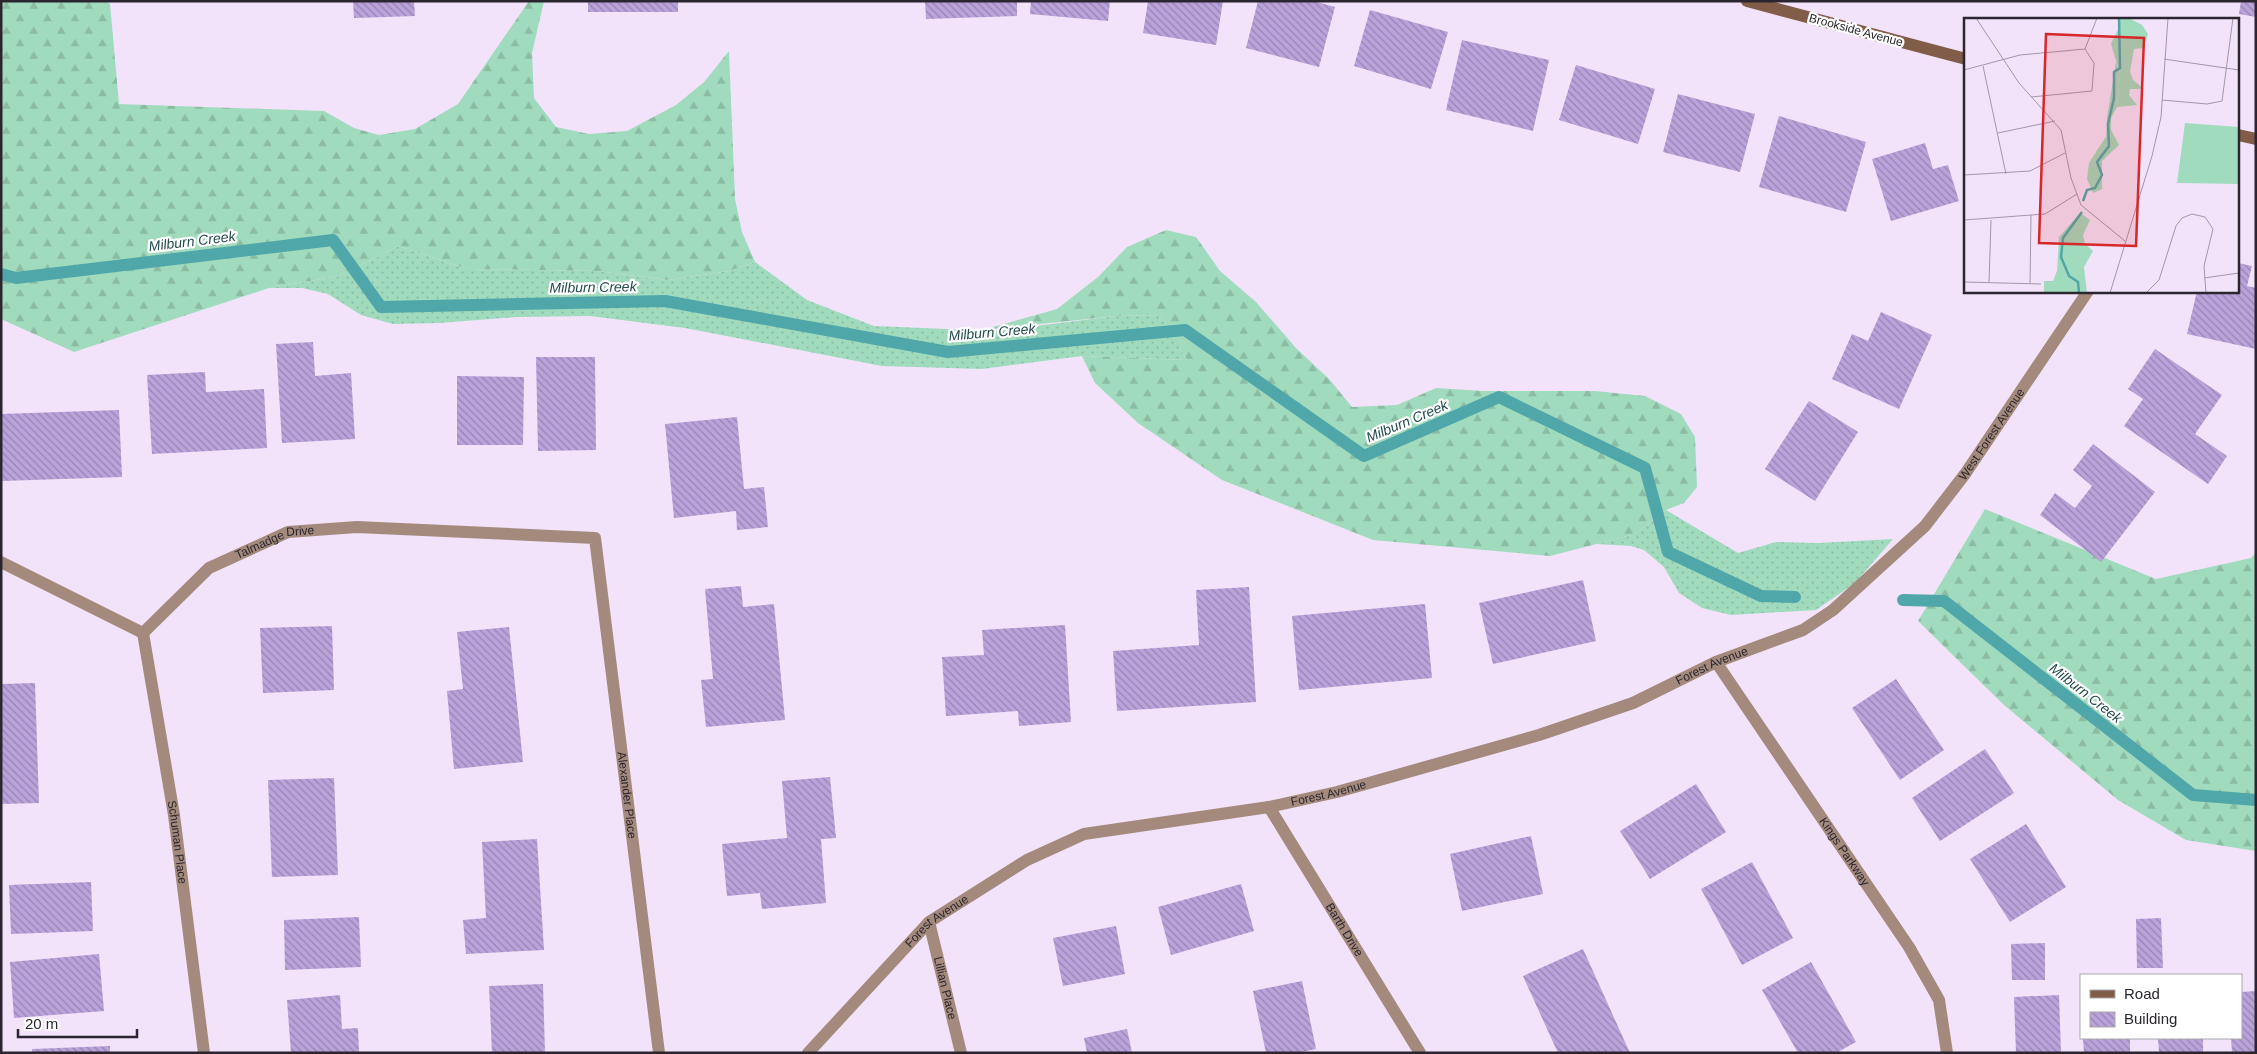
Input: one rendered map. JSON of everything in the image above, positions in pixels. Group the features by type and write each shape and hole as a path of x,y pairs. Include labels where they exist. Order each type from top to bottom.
{"main road":[{"name":"Brookside Avenue","path":"1747,1 1964,58"},
{"path":"2240,135 2256,138"}],"street":[{"name":"West Forest Avenue","path":"1882,566 1925,526 1965,474 2087,292"},
{"name":"Talmadge Drive","path":"143,633 209,568 288,532 357,527 595,538"},
{"name":"Alexander Place","path":"595,538 659,1053"},
{"path":"1,562 143,633"},
{"name":"Forest Avenue","path":"808,1053 929,922 1027,860 1084,834 1269,807 1337,792 1540,735 1633,703 1716,662 1803,630 1833,610 1882,566"},
{"name":"Schuman Place","path":"143,633 174,815 204,1053"},
{"name":"Kings Parkway","path":"1716,662 1909,947 1939,1000 1947,1053"},
{"name":"Barth Drive","path":"1269,807 1420,1053"},
{"name":"Lillian Place","path":"929,922 961,1053"}],"green space":[{"path":"1,1 106,1 110,4 119,104 324,111 354,128 379,135 415,129 458,104 529,1 544,1 532,53 534,98 556,127 589,134 627,131 676,105 704,82 729,51 735,199 742,232 755,262 729,271 668,280 597,271 468,269 398,246 339,276 269,288 74,352 1,319"},
{"path":"1166,230 1196,237 1220,271 1256,302 1296,348 1330,380 1352,407 1397,405 1436,388 1484,391 1595,391 1645,396 1681,414 1695,437 1697,487 1684,503 1666,510 1635,534 1550,556 1373,540 1222,480 1138,423 1095,383 1082,356 1187,360 1161,315 1117,316 982,330 1057,309 1098,277 1127,247"},
{"path":"398,246 468,269 597,271 668,280 729,271 755,262 807,300 874,326 994,331 1117,316 1161,315 1187,360 1082,356 982,369 882,366 685,328 590,316 518,317 439,323 393,324 361,315 328,294 302,288 269,288 339,276"},
{"path":"1985,509 2156,579 2251,558 2256,552 2256,851 2186,840 2118,800 2004,705 1918,621"},
{"path":"1666,510 1738,553 1776,542 1818,543 1893,539 1855,583 1816,610 1731,615 1702,608 1679,593 1664,567 1644,550 1631,546 1596,544 1635,534"}],"building":[{"path":"353,1 414,1 415,16 354,18"},
{"path":"588,1 678,1 678,12 588,12"},
{"path":"925,1 1017,1 1017,16 926,19"},
{"path":"1031,1 1110,1 1108,21 1030,14"},
{"path":"1148,1 1223,1 1216,45 1143,33"},
{"path":"1258,1 1313,1 1335,7 1319,67 1246,48"},
{"path":"2241,1 2256,1 2256,17 2239,14"},
{"path":"1370,10 1448,32 1431,89 1354,66"},
{"path":"1462,40 1549,60 1533,131 1446,110"},
{"path":"1576,65 1655,89 1638,144 1559,120"},
{"path":"1678,94 1755,114 1740,172 1663,152"},
{"path":"1779,116 1866,142 1846,212 1759,187"},
{"path":"1925,143 1933,169 1948,165 1959,201 1891,221 1872,159"},
{"path":"2240,263 2252,266 2247,286 2256,288 2256,349 2187,334 2197,292 2240,292"},
{"path":"1881,312 1932,335 1899,409 1832,379 1852,334 1868,341"},
{"path":"313,342 315,376 351,373 355,439 282,443 276,344"},
{"path":"2155,349 2222,395 2195,434 2227,456 2208,484 2124,426 2143,399 2128,389"},
{"path":"536,357 595,357 596,450 538,451"},
{"path":"205,372 206,392 264,389 267,448 152,454 147,375"},
{"path":"457,376 524,377 523,445 457,445"},
{"path":"1809,401 1858,432 1815,501 1765,469"},
{"path":"119,410 122,477 2,481 1,414"},
{"path":"737,417 744,489 764,487 768,527 737,530 736,511 674,518 665,424"},
{"path":"2093,444 2155,492 2101,562 2040,515 2055,493 2075,508 2092,486 2073,470"},
{"path":"1583,580 1596,641 1493,664 1479,603"},
{"path":"741,586 743,607 774,604 785,720 706,727 701,680 713,679 705,589"},
{"path":"1249,587 1256,702 1117,711 1113,651 1199,645 1196,590"},
{"path":"1425,604 1432,678 1299,690 1292,616"},
{"path":"1065,625 1071,722 1019,726 1018,711 946,716 942,657 984,655 982,630"},
{"path":"332,626 334,690 263,693 260,628"},
{"path":"509,627 523,762 454,769 447,691 463,689 457,632"},
{"path":"1896,679 1944,750 1900,780 1852,708"},
{"path":"35,683 39,803 1,804 1,684"},
{"path":"1985,749 2014,793 1940,841 1912,798"},
{"path":"830,777 836,838 821,839 826,903 762,909 760,893 727,896 722,844 787,838 782,781"},
{"path":"334,778 338,875 272,877 268,780"},
{"path":"1696,784 1726,832 1650,879 1620,831"},
{"path":"2026,824 2066,887 2010,922 1970,859"},
{"path":"1531,836 1543,894 1462,911 1450,854"},
{"path":"537,839 544,950 466,954 463,920 486,918 482,842"},
{"path":"1752,862 1793,938 1742,965 1701,889"},
{"path":"91,882 93,931 11,934 9,885"},
{"path":"1241,884 1254,931 1171,955 1158,907"},
{"path":"359,917 361,967 285,970 284,920"},
{"path":"2161,918 2163,968 2137,968 2136,919"},
{"path":"1116,926 1125,974 1063,986 1053,938"},
{"path":"2045,943 2045,980 2012,980 2011,944"},
{"path":"1583,949 1630,1053 1558,1053 1523,976"},
{"path":"99,954 104,1011 14,1018 10,962"},
{"path":"1811,962 1856,1042 1836,1053 1798,1053 1762,990"},
{"path":"1302,981 1316,1049 1297,1053 1266,1053 1253,991"},
{"path":"543,984 545,1053 492,1053 489,986"},
{"path":"2256,991 2256,1053 2232,1053 2231,1039 2242,1039 2242,992"},
{"path":"340,995 342,1029 358,1028 359,1052 291,1053 287,1000"},
{"path":"2059,995 2061,1053 2016,1053 2014,997"},
{"path":"1127,1029 1132,1053 1087,1053 1084,1038"},
{"path":"2083,1039 2130,1039 2130,1053 2084,1053"},
{"path":"2158,1039 2203,1039 2203,1053 2159,1053"},
{"path":"110,1046 110,1053 32,1053 32,1049"}],"waterway":[{"name":"Milburn Creek","path":"1,274 16,278 333,240 381,307 665,301 948,352 1185,330 1364,456 1499,397 1645,468 1668,552 1761,596 1795,597"},
{"name":"Milburn Creek","path":"1903,600 1944,601 2193,795 2256,800"}]}
